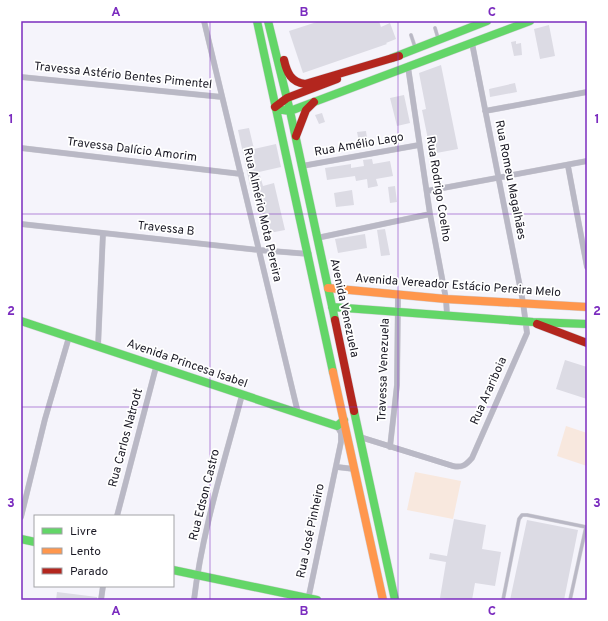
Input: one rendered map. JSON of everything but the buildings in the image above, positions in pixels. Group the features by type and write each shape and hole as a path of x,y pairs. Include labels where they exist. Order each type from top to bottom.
{"main road":[{"path":"252,21 260,32"},
{"name":"Avenida Venezuela","path":"257,21 275,108 309,254 363,514 383,600"},
{"name":"Avenida Venezuela","path":"268,21 296,138 396,600"},
{"path":"271,21 288,75 296,83 308,83 399,56"},
{"path":"275,108 287,98 487,21"},
{"path":"275,108 290,111 530,21"},
{"path":"296,138 306,110 314,102"},
{"name":"Avenida Vereador Estácio Pereira Melo","path":"328,288 446,299 523,302 587,307"},
{"path":"332,307 530,322 587,324"},
{"name":"Avenida Princesa Isabel","path":"21,321 337,426"},
{"path":"530,322 587,343"},
{"path":"335,380 337,375 340,374 344,375 348,381"},
{"path":"337,426 344,420"},
{"path":"363,514 367,521 372,524 376,522 376,513"},
{"path":"21,539 34,542"},
{"path":"174,570 317,600"}],"street":[{"name":"Rua Almério Mota Pereira","path":"204,21 298,413"},
{"name":"Rua Romeu Magalhães","path":"472,43 523,302 530,322"},
{"name":"Rua Rodrigo Coelho","path":"408,67 430,214 446,299 446,315"},
{"name":"Travessa Astério Bentes Pimentel","path":"21,76 222,97"},
{"path":"485,111 587,92"},
{"name":"Rua Amélio Lago","path":"302,166 420,145"},
{"name":"Travessa Dalício Amorim","path":"21,148 241,174"},
{"path":"427,191 587,162"},
{"path":"568,166 587,267"},
{"path":"317,238 430,214"},
{"name":"Travessa B","path":"21,224 259,250 309,254"},
{"path":"98,347 103,233"},
{"name":"Travessa Venezuela","path":"390,447 397,385 398,294"},
{"name":"Rua Arariboia","path":"390,447 453,466 463,466 472,458 525,337 530,322"},
{"path":"21,517 45,419 69,337"},
{"name":"Rua Carlos Natrodt","path":"117,515 156,366"},
{"name":"Rua Edson Castro","path":"194,600 197,575 215,498 242,395"},
{"name":"Rua José Pinheiro","path":"308,599 341,442 341,433 337,426"},
{"path":"360,437 390,447"},
{"path":"336,466 354,469"},
{"path":"101,600 103,587"}],"lane":[{"path":"435,28 439,40"},
{"path":"412,35 416,49"},
{"path":"503,600 520,519 522,515 527,514 586,528 570,600"}],"shaded area":[{"path":"566,426 587,433 587,466 557,456"},
{"path":"415,472 461,481 453,519 407,510"}],"traffic: fast":[{"path":"257,21 333,372"},
{"path":"268,21 290,111 335,320"},
{"path":"392,58 487,21"},
{"path":"276,109 290,111 530,21"},
{"path":"332,307 533,322 587,324"},
{"path":"21,321 337,426 344,420"},
{"path":"354,411 395,600"},
{"path":"21,539 34,542"},
{"path":"174,570 317,600"}],"traffic: slow":[{"path":"328,288 446,299 587,307"},
{"path":"333,372 383,600"}],"traffic: jam":[{"path":"284,60 290,76 296,81 305,84 399,56"},
{"path":"275,107 287,98 337,79"},
{"path":"296,136 306,110 314,102"},
{"path":"335,320 354,411"},
{"path":"537,324 587,343"}]}
